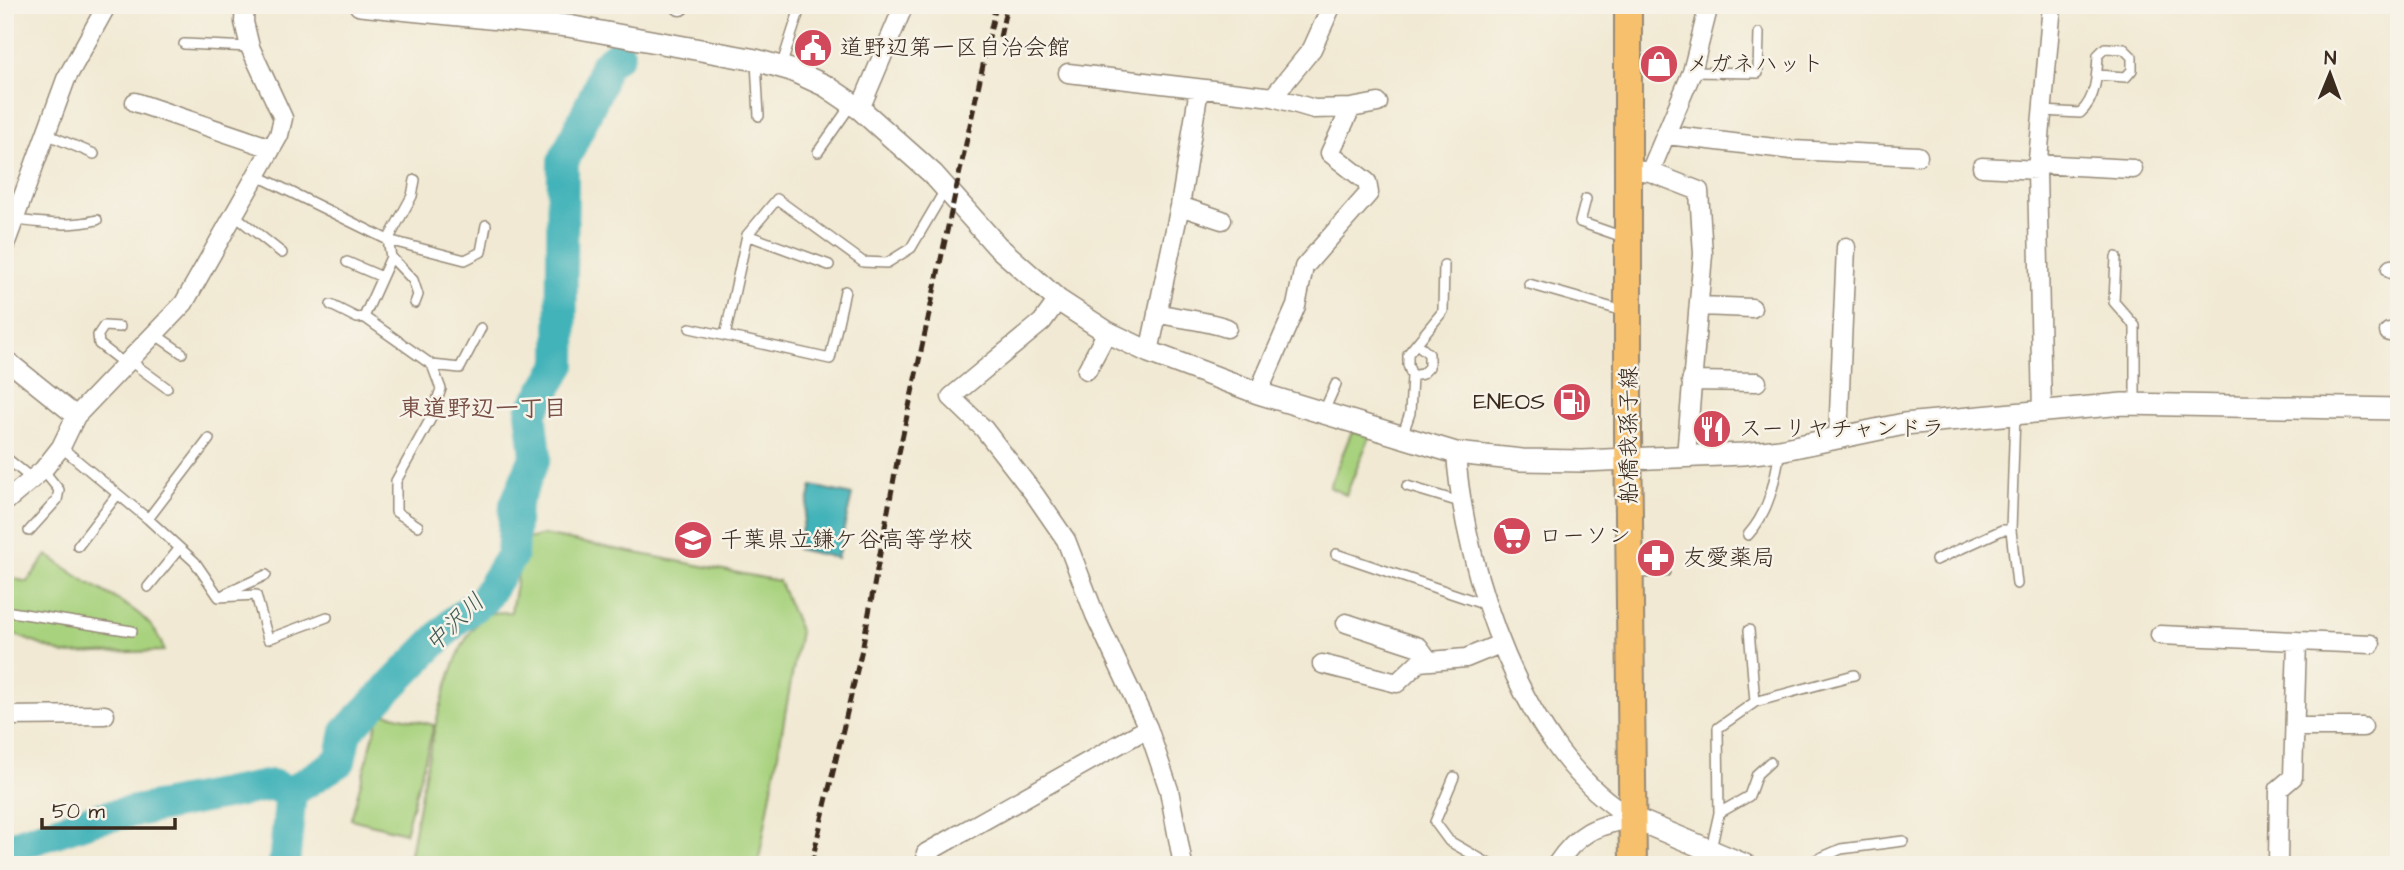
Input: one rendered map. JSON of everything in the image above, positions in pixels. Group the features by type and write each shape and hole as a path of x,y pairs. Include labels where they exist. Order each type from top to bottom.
{"main road":[{"name":"船橋我孫子線","path":"1628,5 1639,171 1628,238 1633,865"}],"street":[{"path":"5,246 13,212 66,79 107,5"},
{"path":"5,502 61,447 76,416 184,303 279,135 283,118 250,47 244,22 245,5"},
{"path":"856,106 904,5"},
{"path":"1273,97 1312,50 1332,5"},
{"path":"1686,456 1703,254 1699,191 1639,171 1667,135 1692,72 1709,5"},
{"path":"2042,412 2037,167 2052,5"},
{"path":"373,6 501,13 756,60 781,67 826,86 856,106 946,189 997,246 1058,300 1107,332 1149,352 1258,393 1456,453 1522,460 1628,460 1780,450 1903,424 2135,404 2399,409"},
{"path":"1068,73 1273,97 1314,109 1351,108 1378,103"},
{"path":"1149,352 1180,206 1199,89"},
{"path":"135,102 271,148"},
{"path":"1258,393 1296,306 1304,267 1369,193 1367,182 1330,153 1351,108"},
{"path":"1667,135 1792,150 1918,156"},
{"path":"1982,167 2133,169"},
{"path":"1180,206 1222,220"},
{"path":"1838,438 1846,247"},
{"path":"1058,300 1042,322 951,397 984,429 1066,540 1095,615 1148,728 1169,790 1184,865"},
{"path":"1699,306 1752,309"},
{"path":"1157,313 1192,321 1199,319 1227,328"},
{"path":"1087,370 1107,332"},
{"path":"5,359 76,416"},
{"path":"1691,381 1757,382"},
{"path":"1456,453 1460,502 1469,547 1500,644 1538,718 1582,777 1618,810 1745,865"},
{"path":"1346,623 1419,647 1429,661"},
{"path":"2160,635 2371,644"},
{"path":"2278,865 2279,789 2293,777 2297,641"},
{"path":"1322,664 1397,683 1419,662 1466,658 1500,644"},
{"path":"5,716 104,715"},
{"path":"2295,727 2363,727"},
{"path":"933,865 926,853 1148,728"},
{"path":"1556,865 1568,847 1598,825 1633,818"}],"lane":[{"path":"781,67 801,5"},
{"path":"2390,5 2399,6"},
{"path":"1692,72 1758,73 1759,33"},
{"path":"184,44 250,47"},
{"path":"2042,111 2080,113 2089,105 2097,75 2098,55 2105,48 2124,49 2132,57 2132,70 2126,77 2097,75"},
{"path":"756,60 759,116"},
{"path":"818,152 856,106"},
{"path":"46,134 94,154"},
{"path":"258,176 388,240 465,260 481,252 486,225"},
{"path":"415,180 412,196 388,240 391,257 412,280 418,295 415,303"},
{"path":"726,336 747,235 777,200 863,262 887,263 911,248 946,189"},
{"path":"1586,199 1580,222 1628,238"},
{"path":"13,212 52,224 82,224 97,220"},
{"path":"233,214 282,253"},
{"path":"747,235 829,265"},
{"path":"364,317 391,257"},
{"path":"2116,257 2114,302 2135,326 2135,404"},
{"path":"347,262 382,277"},
{"path":"1402,437 1410,414 1412,376 1408,354 1443,311 1444,265"},
{"path":"1529,284 1628,313"},
{"path":"690,328 830,359 845,291"},
{"path":"331,305 357,318 364,317 432,365 460,368 481,327"},
{"path":"120,327 104,326 98,335 99,344 167,388"},
{"path":"156,335 182,354"},
{"path":"1412,376 1422,374 1429,367 1429,354 1417,344"},
{"path":"418,526 396,512 396,481 430,420 441,388 432,365"},
{"path":"1323,413 1336,384"},
{"path":"2015,415 2011,530 2017,584"},
{"path":"148,519 209,439"},
{"path":"61,447 195,562 219,597"},
{"path":"1748,535 1761,521 1775,480 1780,450"},
{"path":"5,457 59,490 57,500 29,531"},
{"path":"1407,485 1460,502"},
{"path":"78,546 117,495"},
{"path":"1936,560 2002,530 2011,530"},
{"path":"148,587 179,549"},
{"path":"1336,554 1490,607"},
{"path":"1630,573 1665,572"},
{"path":"219,597 266,575"},
{"path":"219,597 256,595 268,639 327,617"},
{"path":"5,611 132,631"},
{"path":"1749,630 1755,702"},
{"path":"1711,849 1719,813 1718,728 1755,702 1854,675"},
{"path":"1719,813 1749,796 1757,774 1770,762"},
{"path":"1454,777 1435,822 1448,841 1491,865"},
{"path":"1804,865 1841,849 1903,841"}],"green space":[{"path":"1352,431 1370,436 1346,495 1329,487"},
{"path":"543,535 779,581 800,631 758,865 408,865 434,731 456,660 470,633 485,616 511,612 524,540"},
{"path":"47,555 132,608 152,627 164,651 64,654 10,633 5,627 5,576 27,582"},
{"path":"380,712 434,725 405,833 351,819"}],"water":[{"path":"812,486 852,495 837,558 797,549"}],"waterway":[{"name":"中沢川","path":"5,849 94,819 272,785 291,792 340,761 346,732 456,620 484,599 512,555 515,505 536,455 531,412 561,364 563,162 599,86 604,66 619,54"},
{"path":"284,865 291,792"}],"railway":[{"path":"811,865 863,645 897,462 996,5"},
{"path":"1000,37 1007,5"}],"place":[{"name":"道野辺第一区自治会館","path":"813,48"},
{"name":"メガネハット","path":"1659,64"},
{"name":"ENEOS","path":"1572,402"},
{"name":"スーリヤチャンドラ","path":"1712,429"},
{"name":"ローソン","path":"1512,536"},
{"name":"千葉県立鎌ケ谷高等学校","path":"693,540"},
{"name":"友愛薬局","path":"1656,558"}],"district":[{"name":"東道野辺一丁目","path":"483,409"}]}
